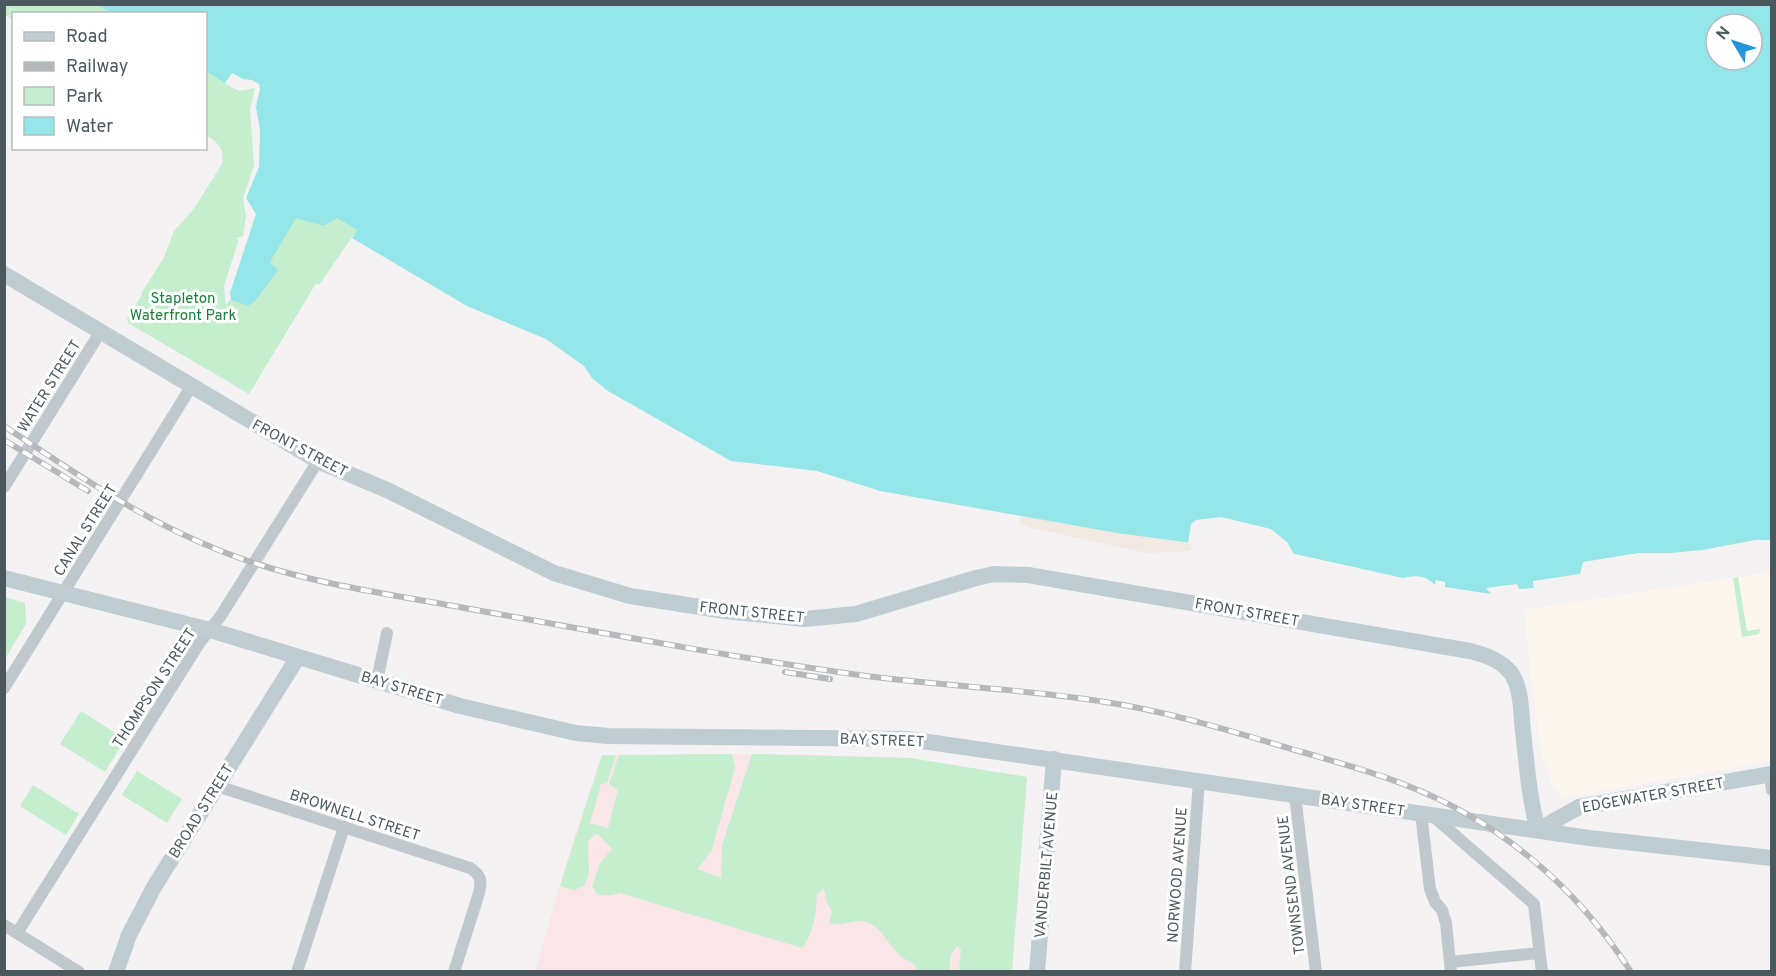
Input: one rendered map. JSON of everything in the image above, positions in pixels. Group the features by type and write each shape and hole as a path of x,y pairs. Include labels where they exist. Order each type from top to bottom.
{"street":[{"name":"FRONT STREET","path":"4,274 318,461 387,490 554,573 630,596 725,612 805,619 856,614 994,574 1028,574 1459,649 1487,656 1511,673 1518,690 1530,793 1538,830"},
{"name":"WATER STREET","path":"4,487 101,332"},
{"name":"CANAL STREET","path":"4,688 191,387"},
{"name":"THOMPSON STREET","path":"17,933 200,642 220,617 318,461"},
{"name":"BAY STREET","path":"4,578 210,630 460,706 576,733 608,736 908,739 1589,838 1772,858"},
{"path":"377,681 387,633"},
{"name":"BROAD STREET","path":"116,972 129,936 154,886 298,657"},
{"name":"VANDERBILT AVENUE","path":"1037,972 1054,759"},
{"name":"EDGEWATER STREET","path":"1538,830 1579,807 1771,779"},
{"name":"NORWOOD AVENUE","path":"1185,972 1199,781"},
{"name":"BROWNELL STREET","path":"217,786 470,868 480,877 479,893 454,972"},
{"name":"TOWNSEND AVENUE","path":"1296,795 1316,972"},
{"path":"1428,815 1534,904 1542,972"},
{"path":"1428,815 1430,889 1435,902 1442,910 1446,923 1450,967 1539,953"},
{"path":"297,972 344,827"},
{"path":"4,925 79,972"}],"shaded area":[{"path":"1771,572 1771,761 1563,798 1552,784 1541,753 1524,610"},
{"path":"797,754 910,758 1027,777 1012,971 535,972 573,840 602,755"}],"green space":[{"path":"5,4 97,5 110,12 12,12 12,19 5,14"},
{"name":"Stapleton Waterfront Park","path":"207,72 234,89 259,84 253,109 257,167 254,176 258,169 261,152 256,109 260,89 307,122 253,208 247,200 249,216 245,238 239,240 224,286 226,305 231,299 248,306 273,266 270,262 277,249 248,238 256,214 293,161 319,187 304,201 297,217 324,226 337,218 357,230 319,285 316,283 249,394 128,323 127,319 164,257 174,231 193,210 222,164 220,146 207,136"},
{"path":"1738,577 1747,631 1760,629 1759,634 1742,637 1733,578"},
{"path":"5,597 25,603 26,624 5,659"},
{"path":"81,711 125,739 105,772 60,744"},
{"path":"732,754 735,768 711,852 697,869 721,878 722,845 752,754 910,758 1027,777 1012,971 959,971 961,949 957,946 951,955 949,971 915,971 917,969 913,964 899,955 873,925 861,921 829,923 832,912 824,889 817,894 812,929 802,948 620,893 600,895 592,886 600,863 612,849 599,835 595,834 588,842 589,874 584,886 574,890 560,886 602,755 616,755 607,783 601,784 590,823 608,828 618,790 609,784 619,755"},
{"path":"137,771 182,799 167,823 122,795"},
{"path":"33,785 79,814 66,835 20,806"}],"sand":[{"path":"1021,516 1192,543 1191,551 1147,553 1032,528 1019,523"}],"water":[{"path":"97,5 1771,5 1771,556 1627,568 1533,582 1534,588 1519,589 1517,584 1486,588 1491,594 1445,587 1445,582 1436,580 1435,585 1428,579 1420,577 1403,578 1294,554 1218,523 1194,530 1192,543 1117,533 880,491 817,471 731,461 608,391 592,378 584,366 546,339 467,306 352,238 357,230 337,218 324,226 296,218 270,262 278,270 255,301 248,306 231,300 226,306 224,286 246,238 249,216 246,198 257,167 253,109 259,85 234,89 207,72 207,12 110,12"}],"pier":[{"path":"232,73 259,84 256,107 260,130 259,167 246,198 256,214 230,293 231,299 226,306 224,286 239,240 236,238 243,236 246,216 243,198 254,166 250,109 255,88 238,91 234,89 225,83"},
{"path":"1221,517 1271,529 1287,542 1294,554 1376,572 1352,570 1293,557 1254,539 1231,540 1217,526 1196,533 1195,544 1188,543 1191,524 1196,520"},
{"path":"1755,540 1771,540 1772,559 1642,577 1627,571 1536,584 1535,591 1533,581 1580,574 1583,562 1638,553 1702,550"}],"railway":[{"path":"4,426 93,485 153,520 251,562 306,578 619,636 811,668 1130,706 1204,724 1378,775 1438,799 1471,816 1532,859 1586,911 1631,972"},
{"path":"4,440 88,491"},
{"path":"785,672 830,679"}]}
